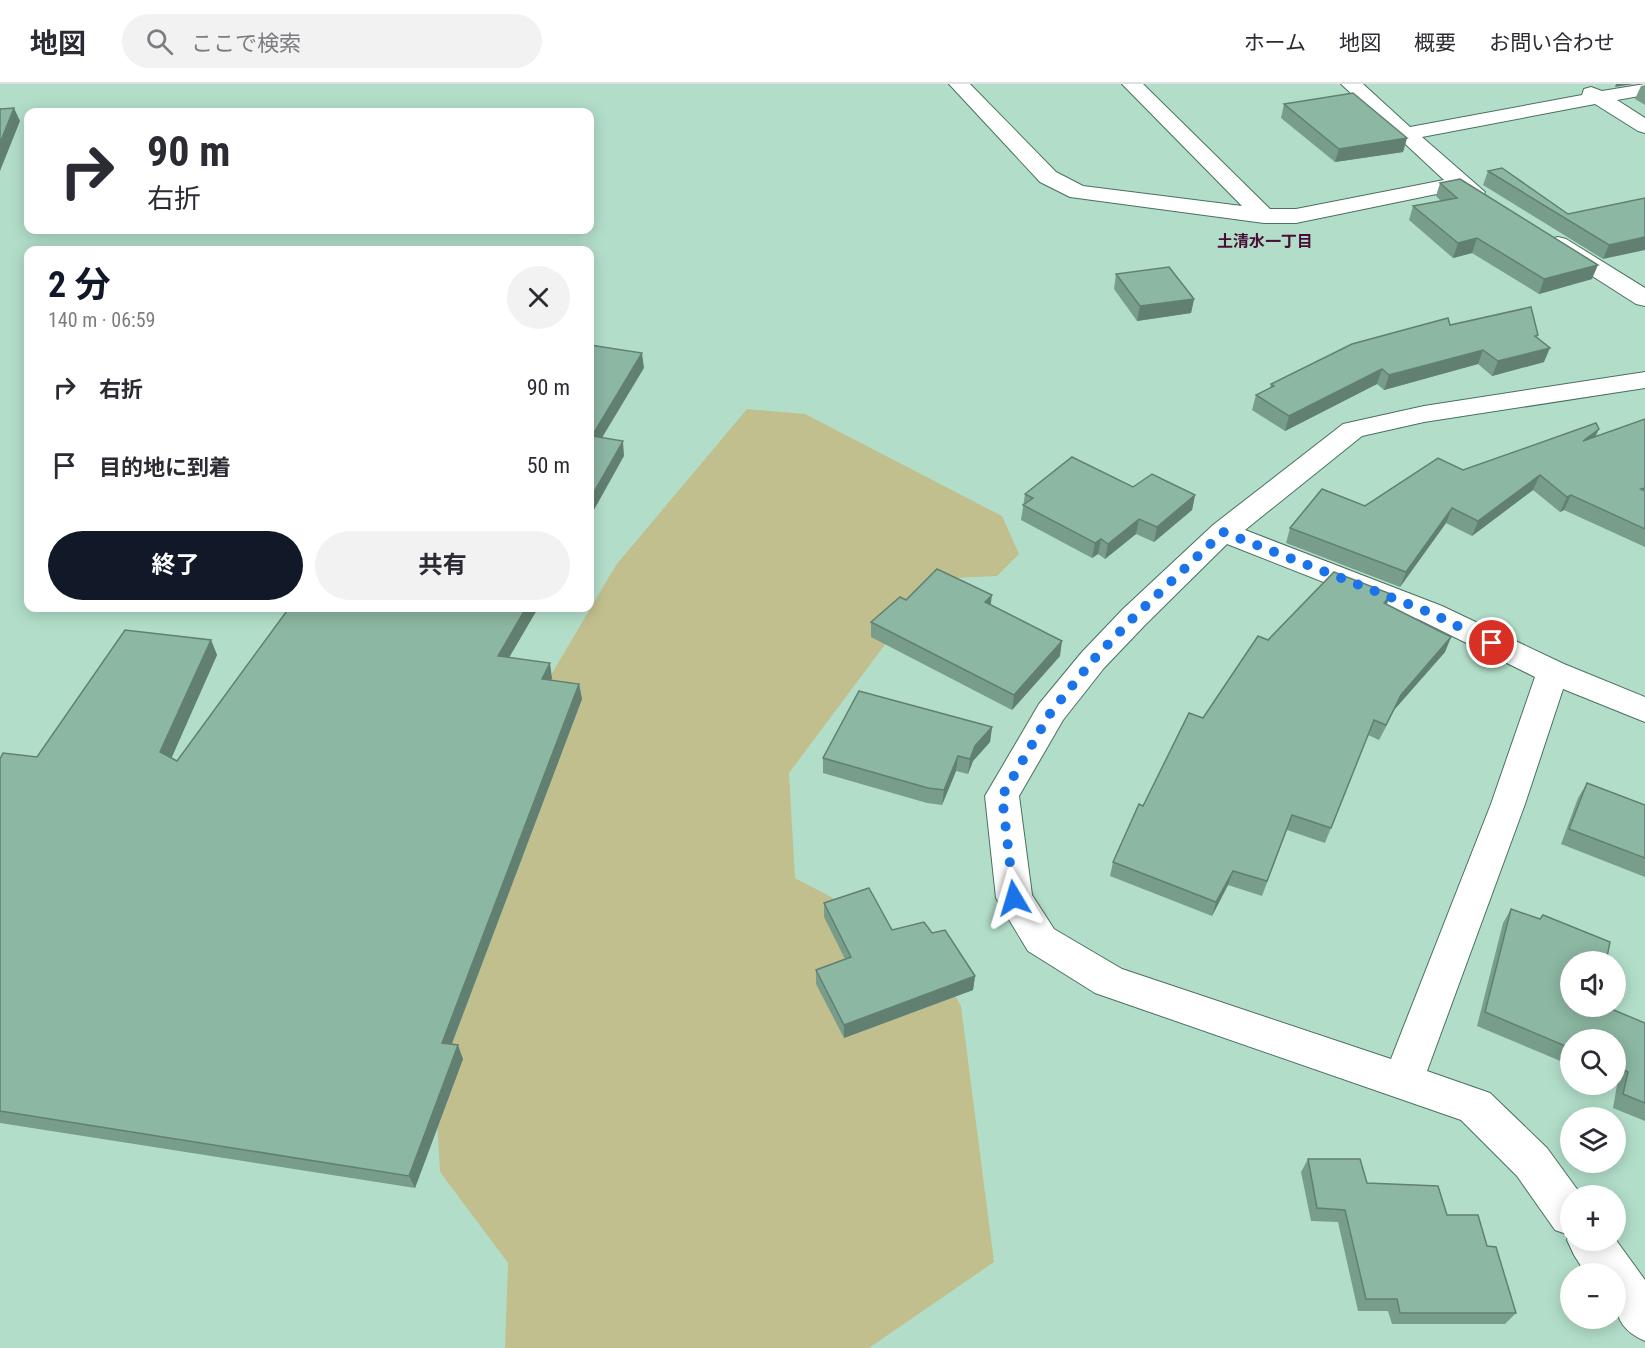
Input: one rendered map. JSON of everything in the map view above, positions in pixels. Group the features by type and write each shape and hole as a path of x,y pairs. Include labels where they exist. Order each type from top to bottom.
{"street":[{"path":"960,84 1048,177 1078,192 1263,216 1296,216 1460,183"},
{"path":"1132,84 1263,216"},
{"path":"1351,84 1460,183 1489,201"},
{"path":"1577,84 1645,127"},
{"path":"1406,134 1645,89"},
{"path":"1538,232 1645,298"},
{"path":"1560,1201 1532,1161 1475,1106 1108,981 1041,940 1014,898 1002,796 1051,712 1093,660 1134,617 1223,532 1353,430 1424,414 1645,380"},
{"path":"1223,532 1431,613 1553,672 1645,710"},
{"path":"1403,1081 1508,804 1553,672"},
{"path":"1626,1292 1645,1318"}],"shaded area":[{"path":"747,409 805,414 1002,516 1019,554 997,576 934,579 789,773 795,878 930,949 961,1006 994,1262 869,1348 505,1348 508,1263 440,1172 434,1071 538,697 588,612 594,612 594,602 616,565"}],"building":[{"path":"1353,93 1407,138 1339,149 1284,104"},
{"path":"14,108 0,143 0,109"},
{"path":"1502,168 1568,214 1645,198 1645,237 1609,245 1488,171"},
{"path":"1460,179 1598,265 1544,279 1477,238 1458,243 1413,206 1457,198 1440,183"},
{"path":"1169,267 1194,299 1140,306 1116,274"},
{"path":"1531,307 1538,335 1535,336 1550,348 1498,361 1483,350 1389,375 1382,369 1289,416 1256,395 1274,386 1271,384 1352,344 1448,318 1450,325"},
{"path":"594,346 642,353 594,433"},
{"path":"1645,419 1645,488 1641,489 1645,491 1645,529 1571,495 1567,497 1540,475 1478,521 1452,508 1406,572 1290,528 1322,489 1365,506 1438,458 1463,470 1596,423 1599,429 1583,441"},
{"path":"594,436 623,441 594,492"},
{"path":"1072,457 1133,487 1152,474 1195,495 1157,527 1139,519 1108,544 1101,539 1095,543 1023,505 1033,498 1025,494"},
{"path":"937,569 992,595 985,602 1062,641 1014,695 871,622 900,597 906,600"},
{"path":"1334,572 1391,594 1384,603 1451,637 1401,695 1386,725 1374,720 1331,828 1292,815 1267,881 1233,871 1216,902 1113,862 1139,804 1143,806 1189,713 1203,718 1258,636 1268,640"},
{"path":"286,612 524,612 498,656 550,663 542,679 579,684 442,1043 458,1045 409,1176 0,1111 0,759 3,753 37,757 125,630 211,640 160,752 177,761"},
{"path":"859,691 992,727 975,746 970,759 958,756 944,790 928,788 823,758"},
{"path":"1587,783 1645,805 1645,858 1569,829"},
{"path":"869,888 892,930 924,922 932,933 945,930 975,976 844,1025 816,970 851,957 824,903"},
{"path":"1511,909 1540,919 1543,915 1610,942 1608,951 1560,951 1560,1017 1626,1017 1626,1015 1645,1023 1645,1103 1625,1095 1628,1072 1626,1071 1626,1029 1560,1029 1560,1044 1485,1012"},
{"path":"1308,1159 1360,1159 1367,1183 1438,1186 1447,1215 1478,1215 1487,1246 1496,1247 1516,1313 1400,1313 1397,1299 1366,1299 1345,1210 1317,1208"}],"district":[{"name":"土清水一丁目","path":"1265,241"}],"route":[{"path":"1014,898 1002,796 1051,712 1093,660 1134,617 1223,532 1431,613 1492,643"}]}
